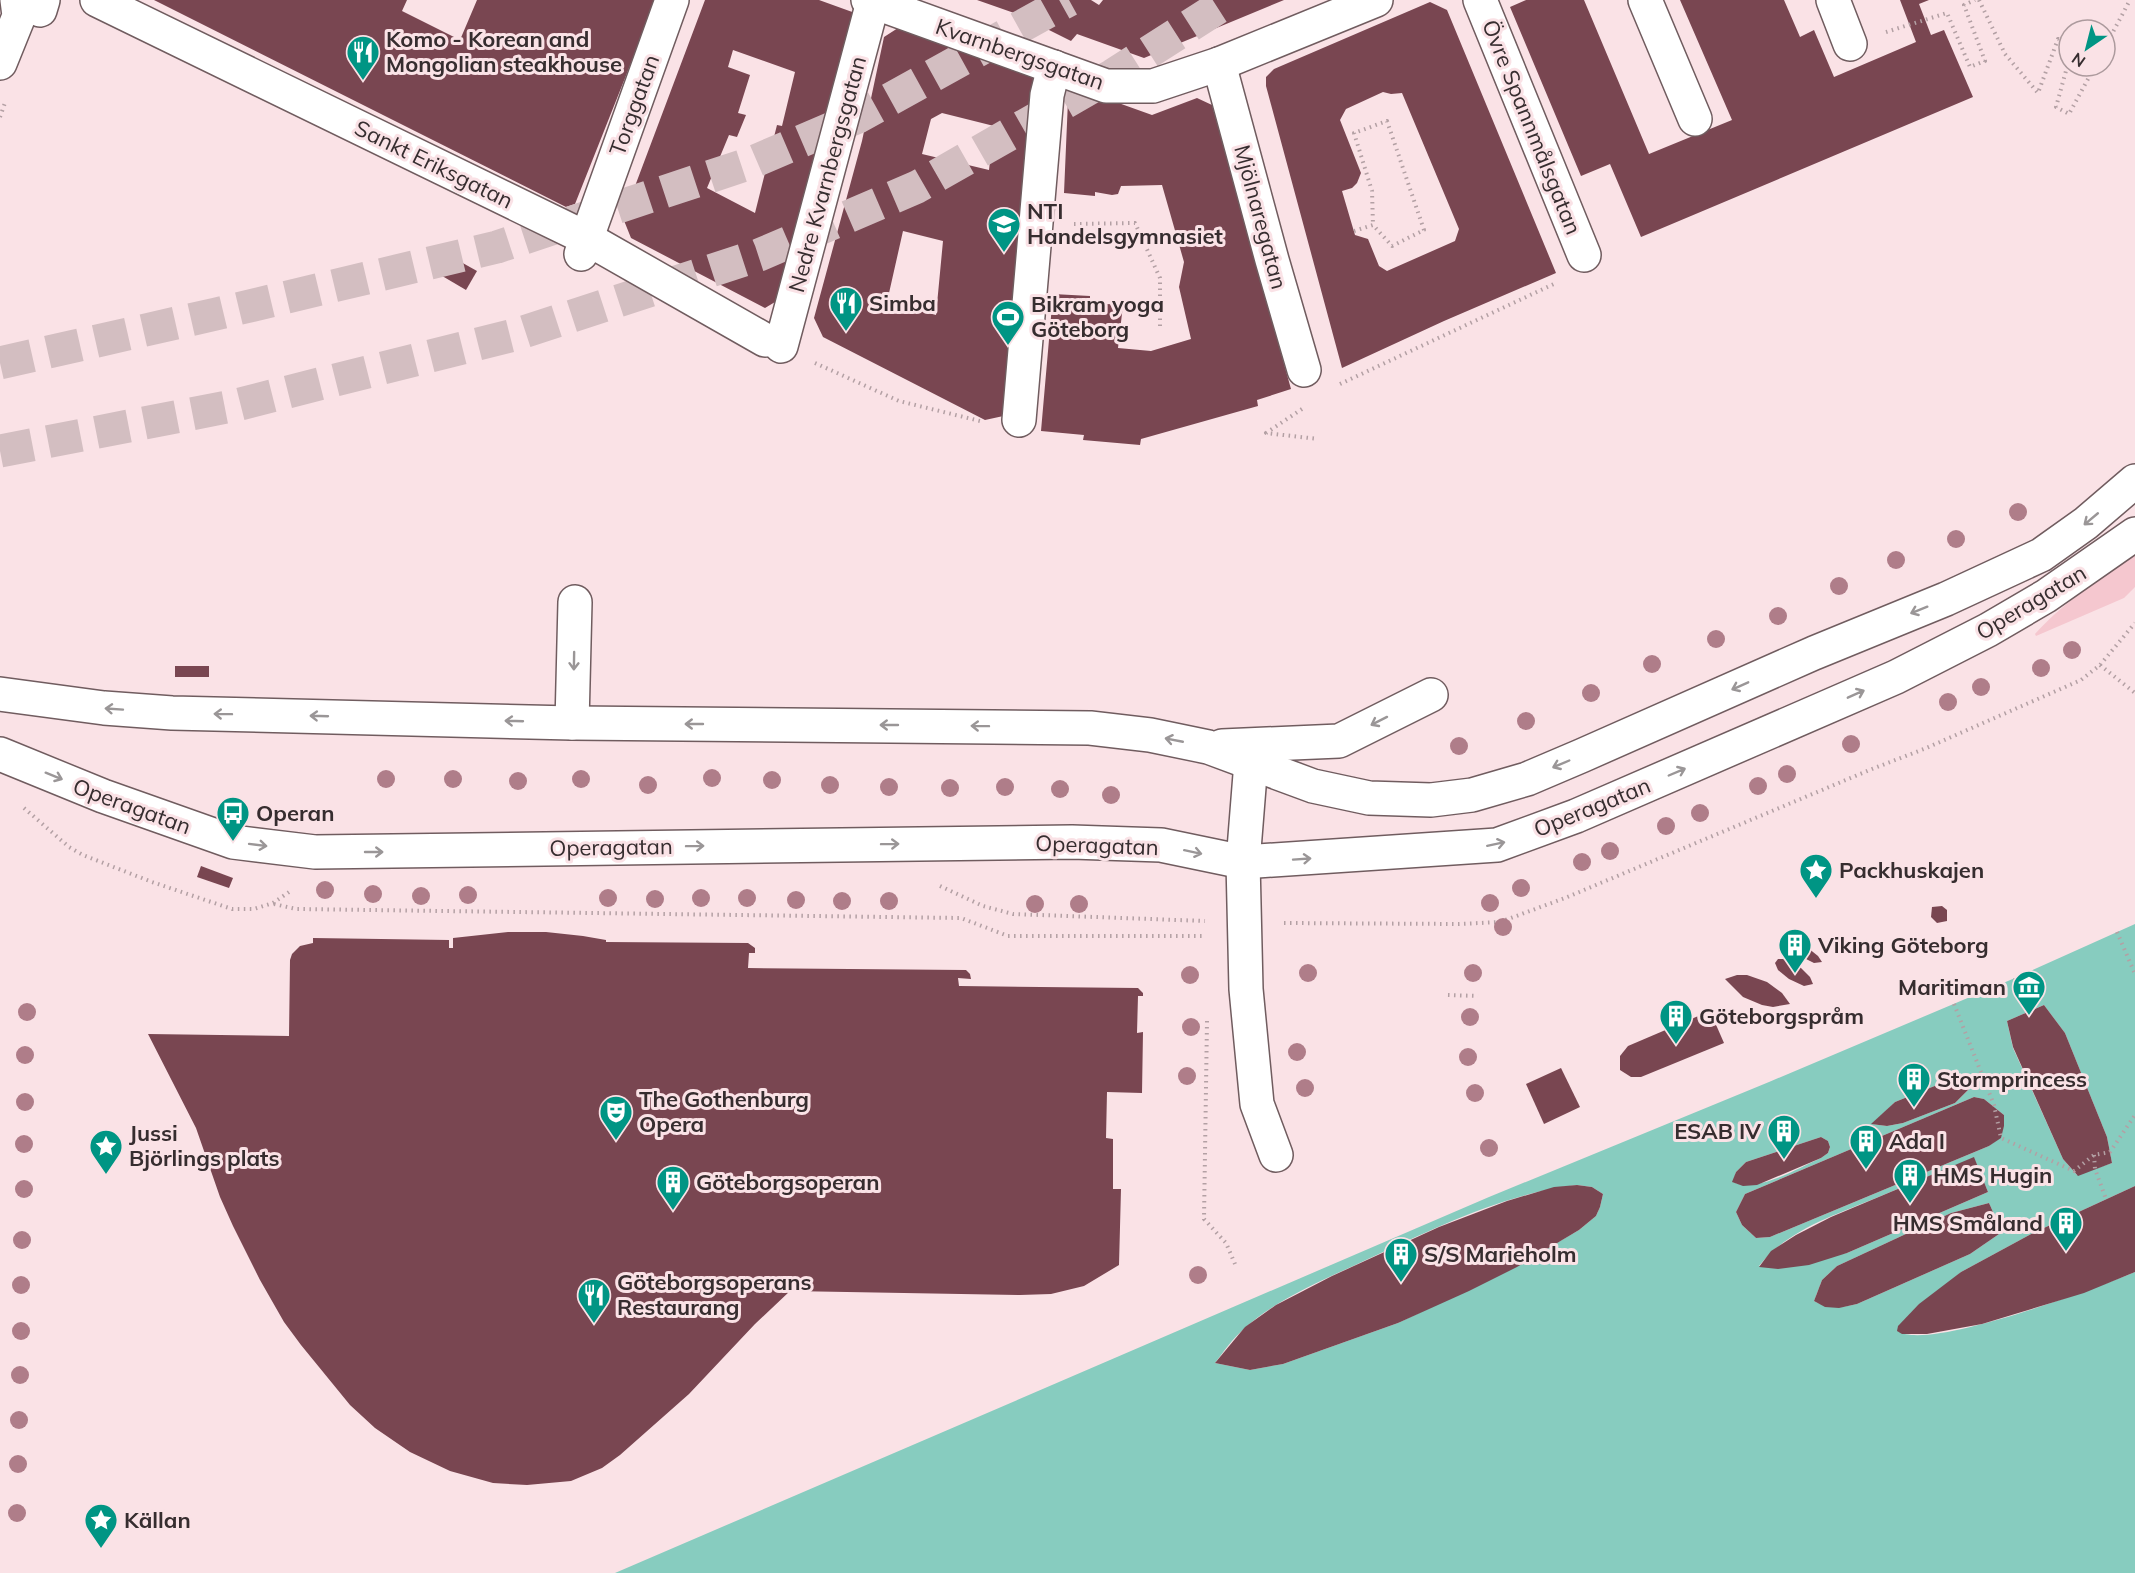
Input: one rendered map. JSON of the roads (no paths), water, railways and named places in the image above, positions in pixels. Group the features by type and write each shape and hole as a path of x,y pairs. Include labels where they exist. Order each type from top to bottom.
{"street":[{"name":"Sankt Eriksgatan","path":"97,0 588,234 773,343"},
{"name":"Torggatan","path":"588,234 672,0"},
{"name":"Kvarnbergsgatan","path":"871,1 1106,86 1153,86 1219,64 1376,0"},
{"name":"Övre Spannmålsgatan","path":"1480,0 1584,255"},
{"path":"1645,0 1695,120"},
{"path":"1833,0 1850,44"},
{"name":"Nedre Kvarnbergsgatan","path":"773,343 871,1"},
{"path":"0,63 19,15 33,3"},
{"name":"Mjölnaregatan","path":"1219,64 1304,370"},
{"path":"1018,420 1046,106 1054,67"},
{"name":"Operagatan","path":"0,694 104,708 172,713 572,723 1090,728 1150,735 1208,747 1313,786 1370,798 1431,800 1472,795 1527,779 1814,653 1946,599 2041,555 2086,523 2135,481"},
{"name":"Operagatan","path":"0,754 103,796 233,842 315,852 1072,842 1161,845 1244,862 1497,845 1576,816 1896,677 1988,630 2046,596 2135,534"},
{"path":"572,723 575,602"},
{"path":"1208,747 1338,741 1431,694"},
{"path":"1251,762 1244,862 1246,989 1257,1104 1276,1155"}],"tunnel":[{"path":"0,363 497,247 748,164 858,117 1069,0"},
{"path":"0,451 232,406 514,335 759,255 917,187 1113,75 1230,0"}],"place":[{"name":"Komo - Korean and Mongolian steakhouse","path":"363,81"},
{"name":"NTI Handelsgymnasiet","path":"1004,253"},
{"name":"Simba","path":"846,332"},
{"name":"Bikram yoga Göteborg","path":"1008,346"},
{"name":"Operan","path":"233,842"},
{"name":"Packhuskajen","path":"1816,899"},
{"name":"Viking Göteborg","path":"1795,974"},
{"name":"Maritiman","path":"2029,1016"},
{"name":"Göteborgspråm","path":"1676,1045"},
{"name":"Stormprincess","path":"1914,1108"},
{"name":"The Gothenburg Opera","path":"616,1141"},
{"name":"ESAB IV","path":"1784,1160"},
{"name":"Ada I","path":"1866,1170"},
{"name":"Jussi Björlings plats","path":"106,1175"},
{"name":"HMS Hugin","path":"1910,1204"},
{"name":"Göteborgsoperan","path":"673,1211"},
{"name":"HMS Småland","path":"2066,1252"},
{"name":"S/S Marieholm","path":"1401,1283"},
{"name":"Göteborgsoperans Restaurang","path":"594,1324"},
{"name":"Källan","path":"101,1549"}]}
